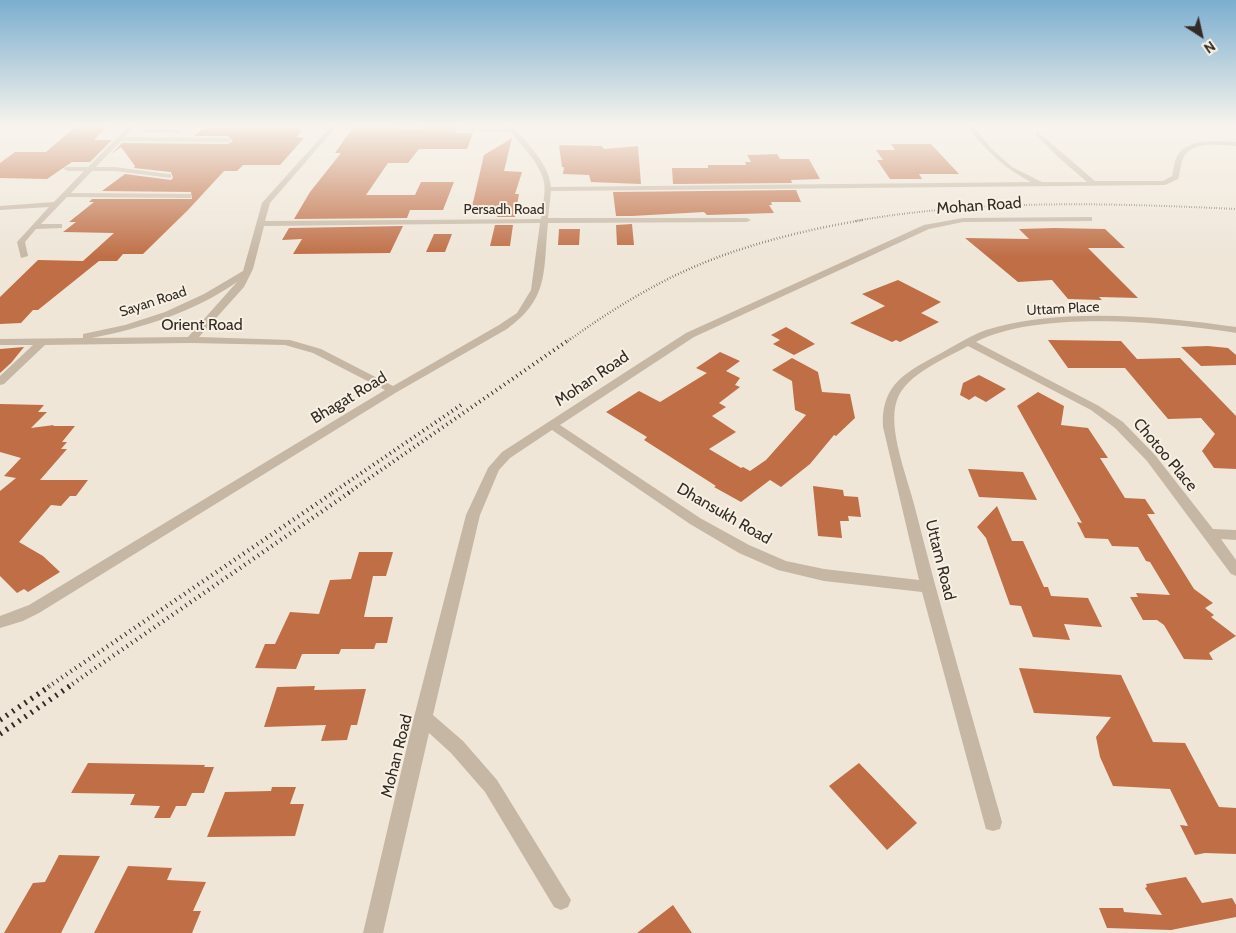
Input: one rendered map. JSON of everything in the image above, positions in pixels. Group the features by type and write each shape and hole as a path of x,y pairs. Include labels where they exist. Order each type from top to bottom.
{"street":[{"path":"24,256 21,242 55,204 90,170"},
{"path":"97,170 168,176"},
{"path":"191,340 239,287 249,269 266,203 296,170"},
{"path":"544,170 548,189 1154,183 1173,180 1177,170"},
{"path":"1013,170 1042,185"},
{"path":"1076,170 1094,184"},
{"path":"72,187 169,189"},
{"name":"Bhagat Road","path":"0,622 18,618 34,610 392,390 503,327 520,315 529,304 536,290 548,189"},
{"path":"64,195 188,196"},
{"path":"0,208 55,204"},
{"name":"Mohan Road","path":"374,933 390,851 473,515 486,482 494,468 506,455 690,335 927,226 963,220 1089,219"},
{"name":"Persadh Road","path":"260,224 299,222 747,220"},
{"path":"33,227 58,226"},
{"name":"Sayan Road","path":"57,342 125,327 169,313 202,300 249,269"},
{"name":"Uttam Place","path":"969,343 989,333 1021,324 1061,320 1161,321 1236,330"},
{"name":"Orient Road","path":"0,342 262,340 301,345 392,390"},
{"path":"0,382 42,342"},
{"name":"Chotoo Place","path":"969,343 1094,408 1119,425 1151,458 1236,570"},
{"name":"Uttam Road","path":"969,343 910,375 896,389 889,405 889,422 928,587 994,822"},
{"name":"Dhansukh Road","path":"552,425 695,521 744,549 783,566 824,576 928,587"},
{"path":"1208,534 1236,535"},
{"path":"423,717 457,747 491,786 561,900"}],"building":[{"path":"0,170 61,170 47,179 0,178"},
{"path":"148,170 238,170 224,171 143,254 123,254 117,261 99,261 38,310 33,310 21,323 0,324 0,297 38,260 83,261 114,233 63,232 76,222 69,222 94,202 89,202 92,199 192,199 191,192 102,191 125,174 171,180 173,178 171,172"},
{"path":"328,170 384,170 366,195 415,195 421,182 454,182 443,210 410,210 407,218 294,219 310,192"},
{"path":"481,170 522,172 515,194 519,194 515,217 497,217 499,211 471,211"},
{"path":"564,170 640,170 641,184 591,182 589,175 563,174"},
{"path":"672,170 815,170 820,179 791,180 792,183 673,184"},
{"path":"884,170 955,170 959,174 919,174 922,179 890,179"},
{"path":"796,190 801,202 771,202 772,205 769,205 774,213 707,215 704,212 632,216 616,216 613,192"},
{"path":"632,224 634,245 617,245 616,225"},
{"path":"495,225 513,225 510,246 490,246"},
{"path":"403,226 390,253 293,254 302,239 282,240 289,228"},
{"path":"559,229 580,229 579,245 558,245"},
{"path":"1019,229 1105,229 1125,248 1088,248 1138,298 1099,297 1102,300 1068,299 1052,280 1018,282 965,238 1029,239"},
{"path":"434,234 452,234 445,252 426,252"},
{"path":"898,280 941,302 921,313 939,322 900,342 896,340 892,342 850,323 885,306 862,294"},
{"path":"786,327 815,344 794,355 773,344 780,340 771,335"},
{"path":"1048,340 1121,341 1137,359 1180,358 1236,416 1236,469 1214,468 1202,451 1215,434 1201,418 1168,419 1125,368 1068,368"},
{"path":"1208,346 1228,348 1236,355 1236,365 1201,366 1181,347"},
{"path":"24,347 11,363 0,373 0,349"},
{"path":"720,352 740,361 726,371 740,378 735,385 740,387 719,403 726,407 712,416 736,432 709,449 741,468 743,467 750,471 766,460 806,415 795,410 792,381 772,370 792,358 818,372 822,392 850,394 855,418 836,436 834,435 810,464 781,487 770,480 741,502 714,487 716,486 644,440 647,437 606,412 639,391 660,402 707,373 696,368"},
{"path":"979,375 1006,389 986,402 975,396 969,400 960,395 963,383"},
{"path":"1038,392 1064,406 1061,425 1088,428 1108,458 1100,458 1125,498 1145,499 1155,514 1147,514 1194,589 1213,603 1205,608 1214,615 1211,617 1236,636 1209,653 1213,660 1184,659 1164,625 1157,620 1143,620 1130,597 1138,597 1136,593 1170,595 1150,562 1146,561 1138,547 1112,546 1108,539 1085,538 1077,522 1082,523 1017,406"},
{"path":"0,404 44,405 38,412 47,412 31,428 54,425 75,426 62,442 67,442 61,449 67,449 40,480 88,480 76,496 70,496 61,506 51,505 19,542 43,556 60,572 28,592 24,589 17,593 0,576 0,491 16,478 4,476 21,458 0,452"},
{"path":"968,469 1023,472 1037,500 979,497"},
{"path":"813,486 843,490 844,496 858,497 861,517 848,516 849,521 840,521 842,538 818,536"},
{"path":"997,506 1012,541 1023,541 1044,587 1048,587 1051,596 1088,598 1102,627 1064,624 1070,640 1033,637 1021,606 1010,605 986,538 977,527"},
{"path":"359,552 393,552 386,576 373,576 364,617 393,617 387,643 376,643 374,649 341,649 339,654 302,654 296,669 255,668 265,644 275,644 290,612 319,614 330,580 351,579"},
{"path":"1019,668 1121,675 1153,742 1185,743 1219,807 1236,808 1236,854 1205,853 1195,855 1180,825 1188,826 1170,789 1113,786 1100,757 1096,737 1111,717 1034,713"},
{"path":"315,686 314,690 366,689 357,725 351,725 347,740 321,741 326,725 264,727 277,687"},
{"path":"88,763 205,765 204,767 214,767 204,793 192,793 186,806 176,806 170,818 154,818 160,806 130,805 135,794 71,793"},
{"path":"859,763 917,823 887,850 829,786"},
{"path":"272,787 296,787 290,804 304,804 295,836 207,837 225,792 271,791"},
{"path":"59,855 100,856 61,933 4,933 33,883 45,882"},
{"path":"128,866 172,868 167,880 206,882 193,911 201,911 192,933 94,933"},
{"path":"1186,877 1202,903 1232,898 1236,905 1236,917 1171,930 1107,928 1099,908 1123,908 1124,912 1162,915 1145,888 1147,887 1146,884"},
{"path":"673,905 692,933 637,933"}],"railway":[{"path":"855,221 950,209 1045,204 1141,205 1236,209"},
{"path":"568,341 632,299 672,277 718,257 790,235 863,220"},
{"path":"348,493 570,339"},
{"path":"332,493 464,403"},
{"path":"48,687 334,492"},
{"path":"68,687 350,492"},
{"path":"0,720 50,686"},
{"path":"0,734 70,686"}]}
